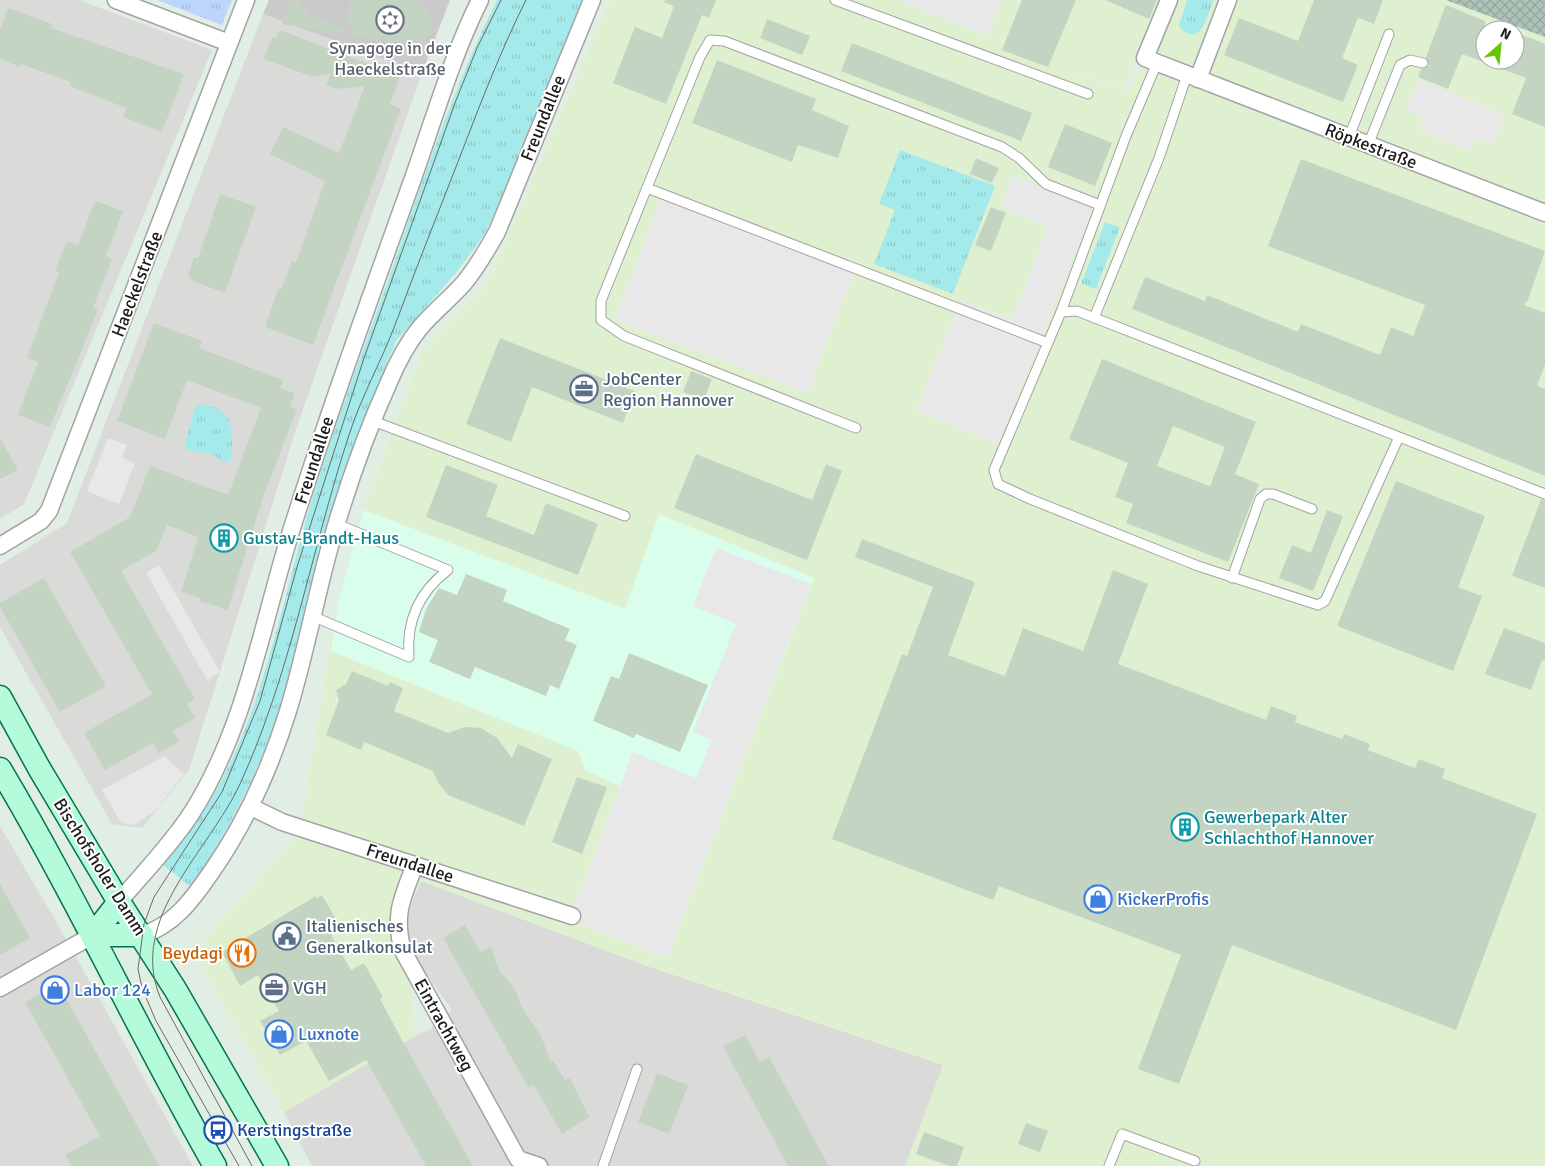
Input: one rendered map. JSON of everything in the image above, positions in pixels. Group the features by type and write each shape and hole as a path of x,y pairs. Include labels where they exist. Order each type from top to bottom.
{"main road":[{"name":"Bischofsholer Damm","path":"0,697 39,768 119,902 176,989 277,1166"},
{"name":"Bischofsholer Damm","path":"0,769 93,935 139,1030 210,1164"},
{"path":"93,935 119,902"},
{"path":"93,935 142,935"}],"street":[{"path":"116,0 229,43"},
{"name":"Haeckelstraße","path":"0,546 41,521 49,511 246,0"},
{"name":"Freundallee","path":"119,902 174,838 191,814 227,741 248,682 291,530 341,378 446,85 480,0"},
{"name":"Freundallee","path":"142,935 170,920 192,900 224,854 250,806 273,754 288,710 337,524 357,461 401,355 419,330 463,284 481,261 497,232 592,0"},
{"path":"1156,63 1145,58 1169,0"},
{"path":"1192,77 1228,0"},
{"name":"Röpkestraße","path":"1156,63 1545,213"},
{"name":"Freundallee","path":"250,806 282,822 572,916"},
{"name":"Eintrachtweg","path":"415,865 402,898 397,918 398,932 403,951 518,1159 539,1166"},
{"path":"0,988 93,935"}],"lane":[{"path":"835,0 1088,94"},
{"path":"1349,137 1389,34"},
{"path":"856,428 624,336 601,320 601,301 700,57 710,40 724,41 1002,147 1019,158 1046,184 1100,205"},
{"path":"1368,145 1400,65 1410,60 1423,63"},
{"path":"1156,63 1126,136 1061,312 994,470 998,484 1038,502 1232,578 1309,604 1318,605 1324,601 1399,437"},
{"path":"1094,318 1192,77"},
{"path":"647,188 1048,343"},
{"path":"1061,312 1077,311 1545,494"},
{"path":"373,421 625,516"},
{"path":"1232,578 1260,499 1266,494 1272,494 1312,509"},
{"path":"312,616 409,657 410,629 416,607 429,587 448,570 337,524"},
{"path":"603,1166 637,1069"},
{"path":"1110,1166 1122,1134 1195,1161"}],"shaded area":[{"path":"0,0 79,0 212,50 24,504 0,519"},
{"path":"269,0 450,0 422,73 263,14"},
{"path":"610,0 1161,0 1124,89 1054,66 1130,93 1169,0 1446,0 1500,20 1475,20 1475,70 1525,70 1525,30 1545,37 1545,1166 905,1166 943,1065 644,965 421,881 405,920 415,1036 284,1112 194,952 299,835 338,602 345,574 364,510 422,352 486,288"},
{"path":"899,0 1002,0 987,36"},
{"path":"1446,0 1545,0 1545,37 1525,30 1525,20 1500,20"},
{"path":"263,14 422,73 297,426 189,770 142,828 112,824 0,627 0,565 67,523"},
{"path":"1418,80 1504,114 1494,144 1477,138 1471,151 1418,130 1423,117 1406,110"},
{"path":"1013,176 1094,207 998,445 916,410 961,299 1012,320 1048,227 1000,207"},
{"path":"661,199 854,272 808,393 615,320"},
{"path":"108,438 127,445 122,458 135,463 119,504 87,491"},
{"path":"364,510 625,609 659,514 814,578 667,958 570,920 620,786 586,771 578,751 331,651 338,602"},
{"path":"716,548 811,584 667,958 570,920 633,752 696,778 712,740 693,732 736,624 693,606"},
{"path":"159,565 220,672 207,680 146,573"},
{"path":"164,756 184,774 155,811 134,825 121,823 102,790"},
{"path":"0,826 54,918 193,1166 0,1166"},
{"path":"421,881 644,965 944,1065 905,1166 312,1166 284,1112 415,1036 429,1030 452,1010 408,948 405,920"}],"green space":[{"path":"157,0 232,0 222,25"},
{"path":"497,0 585,0 506,191 484,235 456,273 396,341 363,423 276,721 238,806 216,847 191,887 163,865 188,834 210,801 229,766 245,729 259,691 313,496 341,412 452,101"},
{"path":"1187,0 1214,0 1202,28 1192,35 1186,33 1179,26"},
{"path":"900,150 995,186 953,294 874,264 895,210 879,204"},
{"path":"1105,222 1120,227 1096,289 1081,284"},
{"path":"201,404 221,411 230,423 232,431 231,460 226,463 212,454 190,451 185,447 196,406"}],"building":[{"path":"291,0 297,0 311,14 344,31 343,34 282,24"},
{"name":"Synagoge in der Haeckelstraße","path":"351,0 414,0 427,12 432,22 432,34 422,41 408,43 353,36 348,19"},
{"path":"665,0 716,0 709,18 702,15 666,104 613,83 635,27 662,38 674,6 664,2"},
{"path":"1022,0 1076,0 1048,67 1002,50"},
{"path":"1105,0 1157,0 1149,19"},
{"path":"1314,0 1383,0 1374,24 1358,18 1342,58 1358,65 1343,102 1224,55 1239,18 1298,41"},
{"path":"1446,5 1483,20 1475,20 1475,59 1462,54 1448,89 1418,77 1421,69 1425,69 1429,65 1426,57"},
{"path":"8,8 52,24 51,28 184,74 162,132 123,117 126,108 70,86 71,82 21,64 20,67 0,59 0,30"},
{"path":"767,19 810,36 802,55 760,38"},
{"path":"280,30 400,76 390,104 401,109 313,345 265,327 278,289 281,289 292,261 296,263 325,181 270,154 283,127 339,153 365,86 335,89 326,85 331,74 313,77 264,59 272,37 276,38"},
{"path":"1525,36 1545,44 1545,127 1512,114 1526,78 1505,70 1525,70"},
{"path":"852,43 1032,113 1021,141 841,71"},
{"path":"717,60 816,99 812,110 849,126 838,158 798,145 792,162 692,123"},
{"path":"1065,124 1112,143 1095,186 1048,167"},
{"path":"976,158 999,168 992,183 970,174"},
{"path":"1301,159 1545,251 1528,300 1524,305 1545,313 1545,365 1537,386 1545,389 1545,476 1132,309 1145,277 1205,301 1207,295 1298,332 1301,324 1380,355 1391,327 1413,336 1425,305 1268,246"},
{"path":"220,194 256,207 225,293 190,280 191,277 188,276 194,257 198,258"},
{"path":"95,201 123,211 106,256 112,259 93,308 98,310 50,427 18,415 38,362 27,358 59,273 55,271 67,241 78,245"},
{"path":"991,207 1006,213 991,251 975,245"},
{"path":"154,323 202,341 199,348 283,380 280,388 295,393 290,407 297,409 263,497 228,610 199,601 200,598 181,592 198,537 167,525 156,551 121,571 195,699 187,704 195,718 173,731 179,742 159,753 153,743 105,770 84,733 152,694 70,552 130,517 150,466 228,495 261,408 187,380 165,439 117,421"},
{"name":"JobCenter Region Hannover","path":"500,338 635,391 623,423 532,387 511,442 466,424"},
{"path":"1102,359 1256,422 1235,474 1259,484 1228,562 1126,523 1133,504 1115,497 1128,463 1069,439","holes":["1173,426 1225,447 1210,486 1157,466"]},
{"path":"691,371 712,379 704,400 683,392"},
{"path":"0,438 18,470 0,479"},
{"path":"696,454 812,500 826,464 842,471 807,560 674,508"},
{"path":"446,465 498,485 486,516 534,535 546,503 598,524 578,575 426,517"},
{"path":"1396,481 1485,516 1458,587 1482,596 1453,671 1337,626"},
{"path":"1541,499 1545,500 1545,588 1512,576"},
{"path":"1327,510 1343,516 1313,591 1279,578 1292,545 1311,553"},
{"name":"Gewerbepark Alter Schlachthof Hannover","path":"862,539 975,582 948,655 1005,676 1023,628 1083,651 1113,570 1148,584 1118,664 1266,720 1271,706 1297,716 1295,722 1342,739 1344,734 1370,744 1368,750 1415,768 1419,759 1445,769 1442,778 1537,814 1456,1030 1232,945 1179,1084 1138,1069 1181,955 999,886 993,900 832,839 902,654 907,656 933,587 855,557"},
{"path":"466,574 507,590 503,601 570,629 565,640 577,645 559,689 550,685 546,696 475,667 470,679 429,662 438,640 419,632 426,609 439,588 457,595"},
{"path":"44,578 106,686 60,712 0,607 0,603"},
{"path":"1504,628 1545,643 1545,661 1542,660 1531,690 1485,674"},
{"path":"629,653 708,685 680,752 636,734 634,738 593,721 611,676 619,679"},
{"path":"352,671 388,686 390,682 403,688 394,711 448,733 465,727 481,728 497,738 512,758 518,744 552,759 524,826 448,795 438,783 433,771 364,742 361,750 326,735 339,700 336,690 346,684"},
{"path":"577,777 607,787 582,854 552,842"},
{"path":"0,884 30,938 0,955"},
{"path":"322,895 341,928 331,935 351,970 364,963 383,997 380,999 402,1040 473,1166 426,1166 366,1060 329,1081 306,1041 280,1055 260,1021 279,1011 258,975 240,986 222,952 316,896 317,899"},
{"path":"465,925 480,952 491,947 501,975 503,974 516,991 521,1006 541,1036 551,1062 553,1061 565,1080 570,1078 589,1117 562,1134 534,1085 529,1088 443,938"},
{"path":"58,984 159,1166 71,1166 65,1155 100,1136 25,1002"},
{"path":"745,1035 760,1062 769,1057 829,1166 788,1166 723,1046"},
{"path":"657,1073 688,1085 669,1134 638,1122"},
{"path":"1026,1123 1048,1131 1040,1152 1018,1144"},
{"path":"924,1132 964,1147 957,1166 950,1166 916,1154"}],"tram line":[{"path":"239,1166 156,1021 142,988 138,969 144,924 154,897 222,792 260,701 297,567 364,358 455,103 477,48 501,0"},
{"path":"252,1166 160,997 153,968 155,940 163,913 176,886 226,809 240,784 258,742 287,655 335,479 354,421 389,339 492,76 526,0"}],"place":[{"name":"Synagoge in der Haeckelstraße","path":"390,20"},
{"name":"JobCenter Region Hannover","path":"584,389"},
{"name":"Gustav-Brandt-Haus","path":"224,538"},
{"name":"Gewerbepark Alter Schlachthof Hannover","path":"1185,827"},
{"name":"KickerProfis","path":"1098,899"},
{"name":"Italienisches Generalkonsulat","path":"287,936"},
{"name":"Beydagi","path":"242,953"},
{"name":"VGH","path":"274,988"},
{"name":"Labor 124","path":"55,990"},
{"name":"Luxnote","path":"279,1034"},
{"name":"Kerstingstraße","path":"218,1130"}]}
